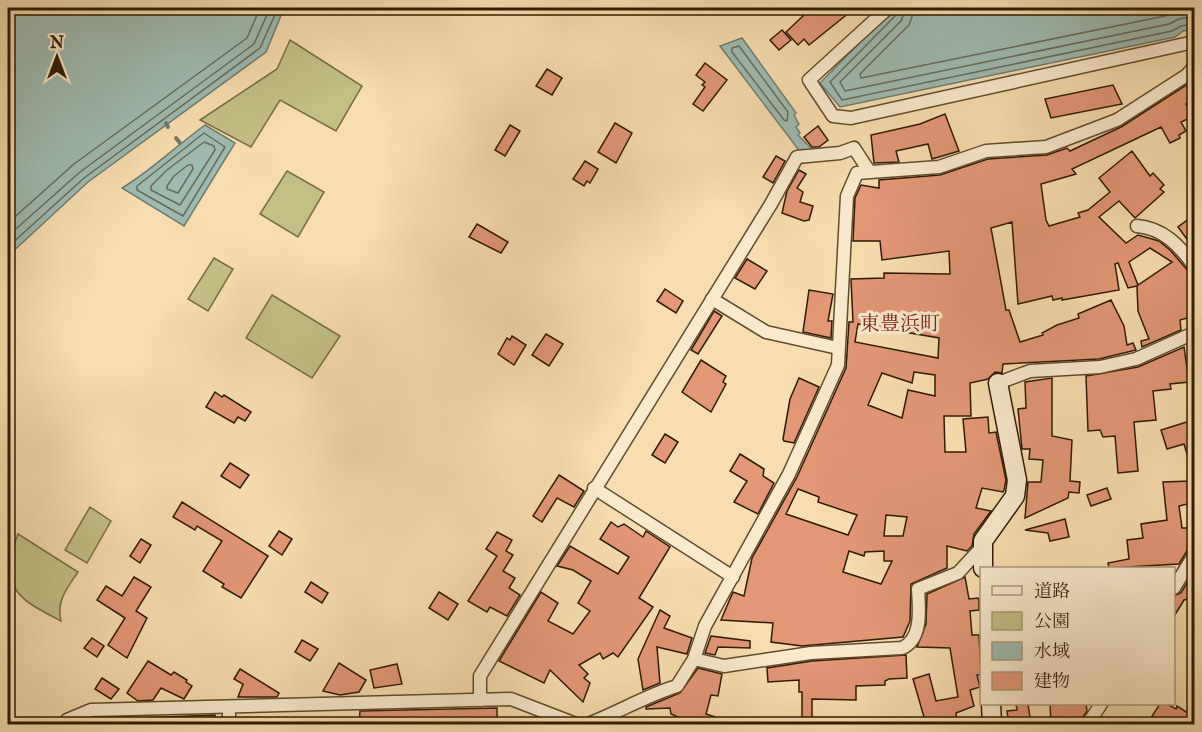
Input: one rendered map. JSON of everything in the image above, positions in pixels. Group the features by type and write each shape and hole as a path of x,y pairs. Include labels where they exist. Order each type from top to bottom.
{"main road":[{"path":"983,567 982,547 986,535 1015,496 1017,480 998,383"},
{"path":"991,705 992,724"}],"street":[{"path":"888,8 809,80 833,116 851,118 1194,42"},
{"path":"588,724 631,707 643,697 677,686 694,658 705,626 784,484 838,365 847,196 857,173 869,171 887,173 928,168 986,152 1046,147 1117,120 1187,75 1194,67"},
{"path":"480,700 480,676 797,157 840,153 854,148 869,171"},
{"path":"1137,226 1146,226 1169,237 1194,266"},
{"path":"712,299 766,332 838,348"},
{"path":"998,383 1030,371 1100,367 1136,359 1194,333"},
{"path":"594,488 733,577"},
{"path":"694,658 724,666 811,653 902,648 907,645 916,630 919,610 918,589 958,573 982,547"},
{"path":"1175,585 1194,555"},
{"path":"68,724 67,720 91,710 511,699 576,724"},
{"path":"1088,724 1100,705"},
{"path":"229,707 229,724"}],"green space":[{"path":"290,40 362,86 336,131 280,100 251,147 200,120 277,69"},
{"path":"287,171 324,192 298,237 260,214"},
{"path":"214,258 233,269 208,311 188,299"},
{"path":"272,295 340,336 312,378 246,338"},
{"path":"90,507 111,521 87,563 65,550"},
{"path":"18,534 78,572 61,601 61,621 35,607 18,593 13,585 8,561 8,544 14,545"}],"water":[{"path":"8,8 284,8 266,52 88,182 8,256"},
{"path":"894,8 1194,8 1194,29 1183,31 1175,37 840,107 820,83"},
{"path":"742,38 796,113 794,115 799,124 796,127 800,133 798,135 813,150 801,153 720,46"},
{"path":"205,125 235,143 184,226 122,188 144,174"}],"building":[{"path":"806,8 855,8 809,45 804,39 798,45 786,32 803,16 800,13"},
{"path":"782,30 791,40 779,50 770,40"},
{"path":"705,63 727,80 703,111 693,104 705,87 702,85 705,82 696,75"},
{"path":"547,69 562,78 552,95 536,86"},
{"path":"1194,80 1194,111 1190,102 1186,104 1192,117 1181,122 1186,131 1179,135 1180,138 1170,143 1161,127 1072,169 1076,174 1041,184 1046,220 1049,226 1080,217 1078,213 1088,210 1110,192 1099,178 1132,151 1150,176 1153,173 1164,185 1160,189 1164,192 1135,218 1119,201 1099,217 1126,243 1138,235 1159,241 1188,271 1194,274 1194,307 1188,310 1191,317 1180,320 1181,330 1142,347 1141,341 1149,339 1138,311 1137,286 1128,288 1118,263 1115,264 1119,290 1062,300 1062,298 1053,300 1052,296 1018,304 1012,222 991,228 1006,310 1009,310 1020,342 1043,335 1042,333 1057,325 1079,318 1078,314 1111,300 1124,326 1127,345 1133,343 1136,350 1099,359 1003,364 1002,373 995,372 988,379 970,383 971,416 944,416 945,452 966,452 963,419 988,417 989,433 996,432 1006,480 1004,490 1003,492 982,488 976,508 991,511 974,534 972,546 967,551 947,546 947,568 911,584 910,621 903,637 802,646 771,642 773,623 721,620 733,592 744,596 752,558 797,477 846,368 849,322 853,322 851,279 884,278 884,273 950,274 949,251 882,260 880,241 853,241 855,198 861,185 879,188 879,180 940,175 988,159 1047,155 1067,148 1070,151 1121,127","holes":["1150,248 1172,262 1138,285 1129,262","858,324 939,338 938,358 855,342","914,372 935,375 935,396 908,390 902,418 868,405 882,373 912,383","798,489 819,497 818,502 857,515 848,535 786,514","886,515 907,517 903,536 884,536","849,551 864,556 865,552 884,551 884,561 892,561 881,584 843,572"]},
{"path":"1113,85 1122,104 1051,118 1045,99"},
{"path":"945,114 959,151 932,159 928,144 896,151 899,162 874,163 871,135 920,124"},
{"path":"615,123 632,133 616,163 598,152"},
{"path":"510,125 520,131 505,156 495,150"},
{"path":"818,126 828,140 819,147 812,147 804,137"},
{"path":"776,156 785,161 773,183 763,177"},
{"path":"585,161 598,169 590,183 587,181 584,186 573,179"},
{"path":"799,170 806,174 797,188 803,192 800,202 813,206 809,220 804,221 782,213 787,191"},
{"path":"1194,215 1194,249 1178,227"},
{"path":"477,224 508,242 501,253 469,237"},
{"path":"747,259 767,271 755,289 735,278"},
{"path":"665,289 683,301 676,313 657,301"},
{"path":"809,290 833,294 828,321 832,321 831,338 803,332"},
{"path":"714,311 722,316 698,354 691,350"},
{"path":"546,334 563,344 549,366 532,355"},
{"path":"512,336 526,345 514,365 498,354 507,338 510,340"},
{"path":"1184,347 1189,382 1170,384 1171,389 1153,391 1156,420 1134,422 1138,471 1118,473 1115,436 1103,437 1100,430 1088,431 1086,376 1138,367"},
{"path":"701,360 726,376 723,382 726,384 711,412 682,392"},
{"path":"799,378 819,387 794,443 783,439 790,399"},
{"path":"1052,378 1052,436 1072,440 1070,481 1080,482 1079,493 1069,492 1068,498 1025,518 1028,482 1041,482 1043,460 1029,459 1030,449 1022,449 1018,409 1026,408 1025,382"},
{"path":"215,392 251,412 245,421 238,417 234,423 206,407"},
{"path":"1190,421 1194,436 1194,471 1192,471 1184,444 1167,449 1161,430"},
{"path":"665,434 678,442 665,463 652,455"},
{"path":"740,454 764,469 763,476 774,483 758,514 734,502 747,481 730,471"},
{"path":"230,463 249,475 240,488 221,476"},
{"path":"559,475 584,491 574,507 557,498 542,522 533,516"},
{"path":"1191,481 1192,503 1179,506 1182,528 1188,528 1190,546 1179,564 1109,567 1108,563 1129,559 1127,540 1143,538 1141,524 1167,520 1163,482"},
{"path":"1107,488 1111,499 1091,506 1087,495"},
{"path":"182,502 268,556 241,598 222,587 224,584 203,571 222,541 197,526 195,530 173,517"},
{"path":"1065,519 1069,537 1050,541 1048,533 1025,530"},
{"path":"611,522 618,527 624,524 643,537 646,531 670,547 639,598 653,607 618,657 613,653 603,659 600,653 579,665 588,674 584,678 590,683 583,702 550,670 544,683 499,661 541,592 558,603 548,621 573,634 590,611 578,603 591,581 573,570 557,566 570,546 618,574 629,557 600,539"},
{"path":"279,531 292,539 282,555 269,546"},
{"path":"497,532 512,540 506,551 513,555 503,571 515,578 509,588 520,595 507,616 490,607 487,612 468,601 497,556 486,549"},
{"path":"141,539 151,545 140,563 130,556"},
{"path":"134,577 151,587 136,611 147,618 127,658 108,645 125,618 97,600 106,586 122,596"},
{"path":"965,577 969,599 978,598 979,610 970,611 972,635 979,635 980,675 977,675 980,687 970,690 974,706 956,713 957,720 926,724 913,679 929,674 936,701 958,697 950,648 917,647 926,624 927,594"},
{"path":"1190,578 1194,581 1194,603 1188,599 1184,600 1175,615 1175,595 1181,593"},
{"path":"311,582 328,593 322,603 305,592"},
{"path":"439,592 458,604 448,620 429,608"},
{"path":"660,610 670,616 664,628 692,638 687,654 657,647 660,683 643,690 638,659"},
{"path":"711,636 750,641 750,648 718,647 715,655 705,653"},
{"path":"92,638 104,646 97,657 84,648"},
{"path":"302,640 318,649 310,661 295,652"},
{"path":"906,655 907,678 889,679 885,681 885,685 856,686 856,700 812,699 812,724 802,724 802,692 799,692 799,680 768,682 767,668 812,661"},
{"path":"148,661 171,675 174,672 187,680 186,682 192,686 184,699 161,688 153,700 138,701 127,693"},
{"path":"339,663 366,680 359,692 340,695 323,691"},
{"path":"397,664 402,684 374,688 370,670"},
{"path":"698,668 722,674 718,696 711,695 706,714 731,722 731,724 694,724 671,714 670,708 646,709 646,707 680,693"},
{"path":"240,669 279,693 277,697 238,697 243,684 234,679"},
{"path":"102,678 119,689 111,699 95,689"},
{"path":"1016,705 1028,705 1031,724 1009,724 1007,711 1017,710"},
{"path":"1050,705 1086,705 1087,711 1081,720 1051,723"},
{"path":"1159,705 1169,705 1176,709 1177,706 1194,717 1190,724 1166,724 1152,716"},
{"path":"497,708 497,724 359,724 360,711"},
{"path":"215,715 215,723 207,724 89,724 88,720"}],"waterway":[{"path":"166,123 168,127"},
{"path":"176,138 180,143"}],"district":[{"name":"東豊浜町","path":"900,324"}]}
